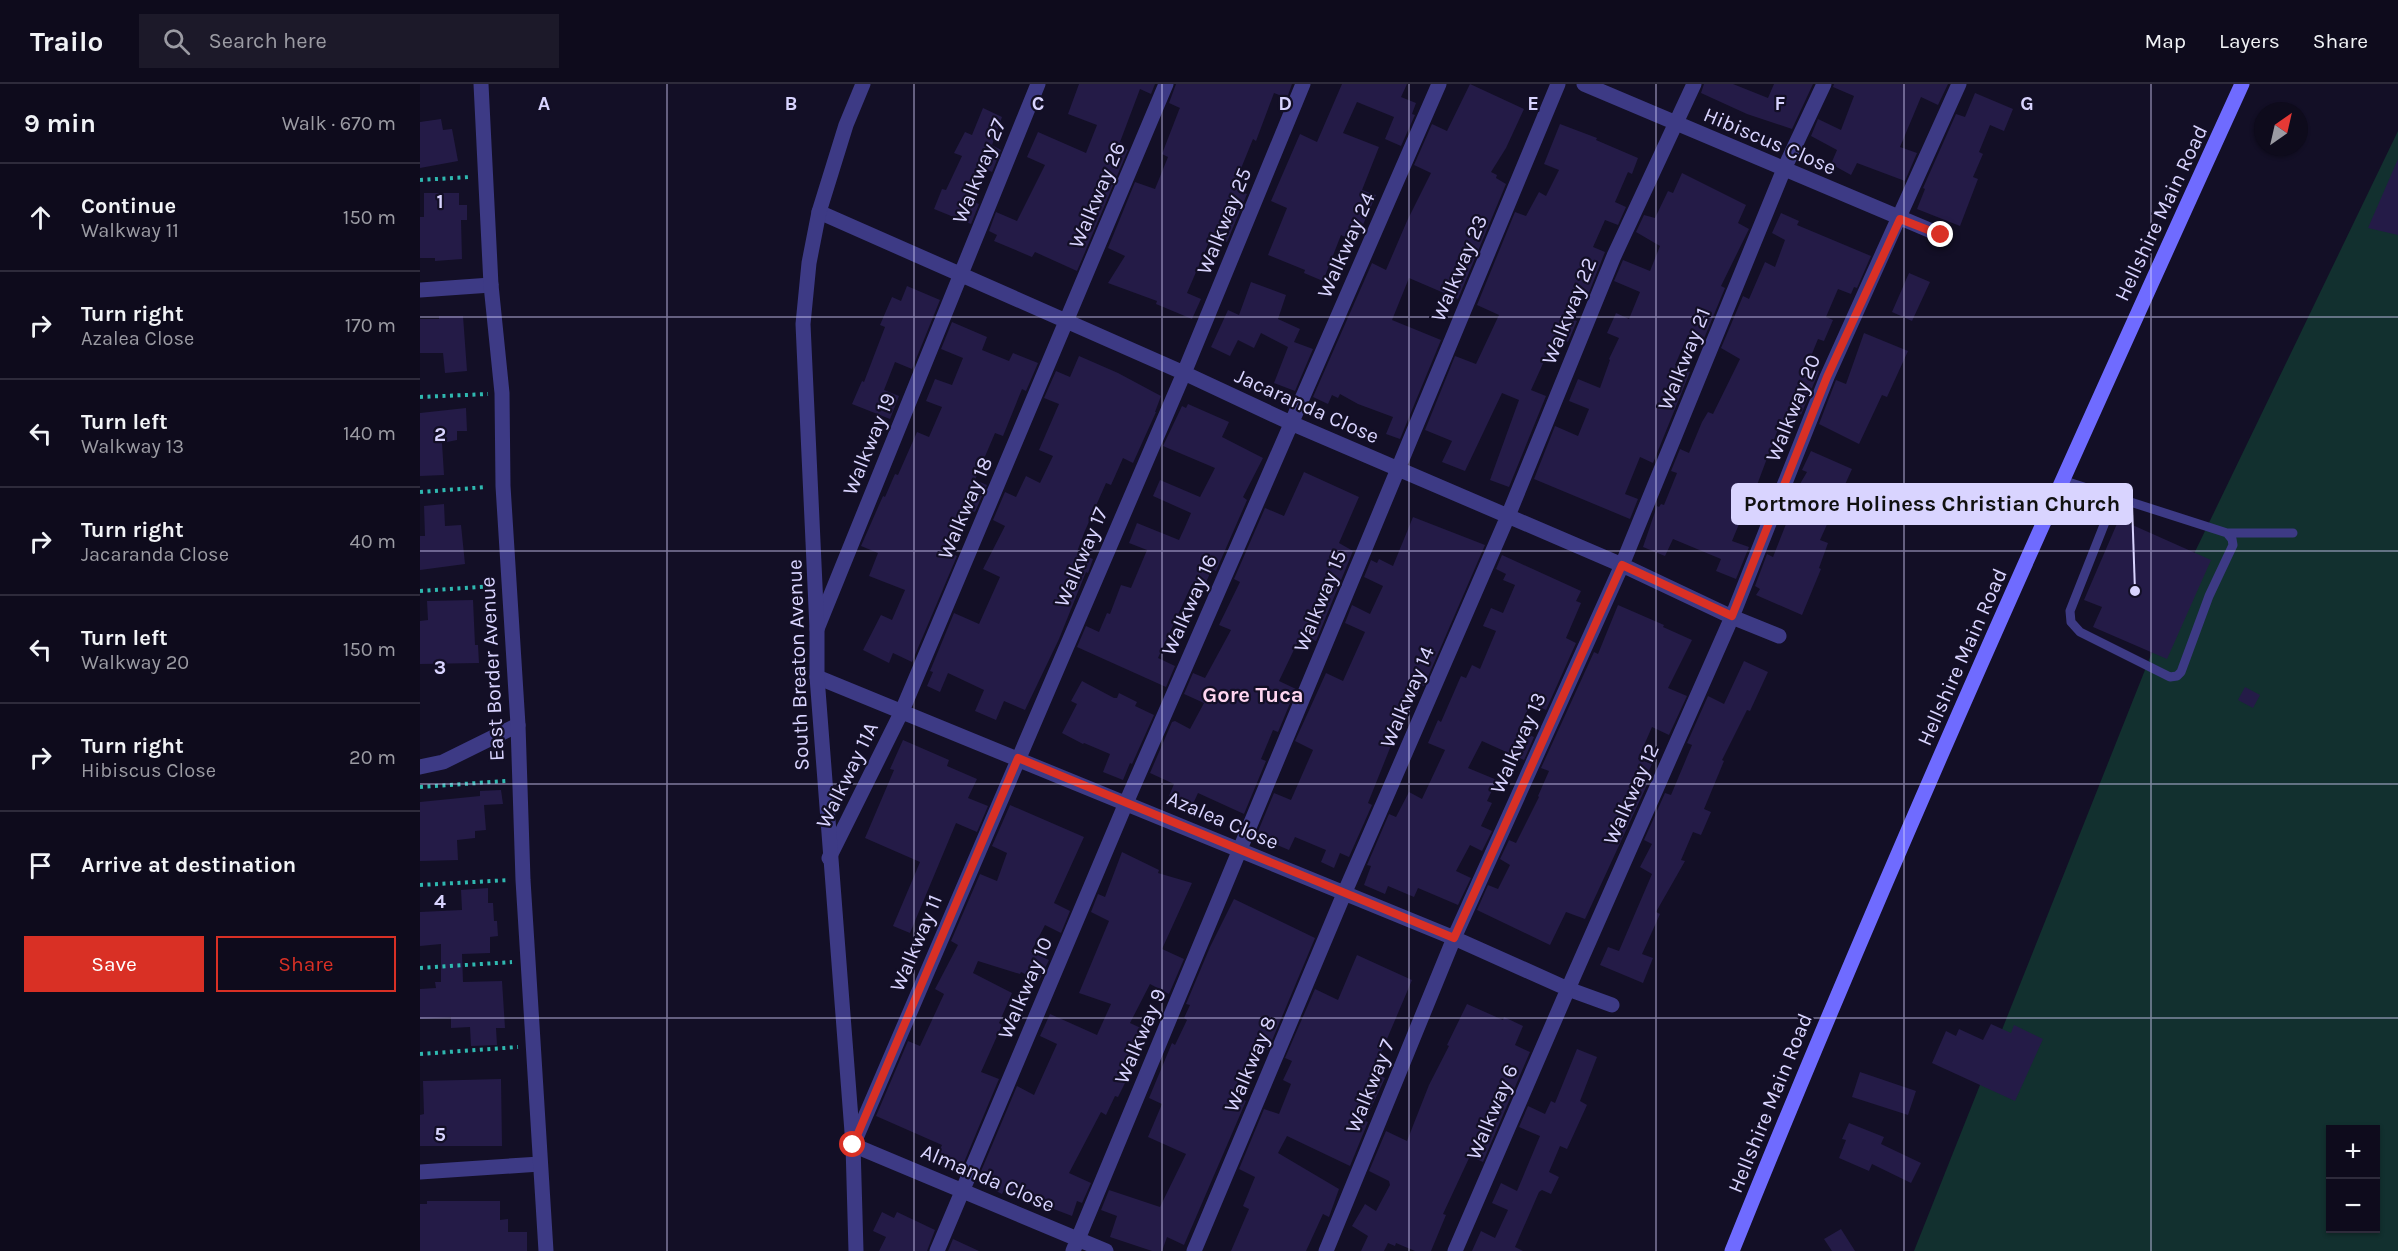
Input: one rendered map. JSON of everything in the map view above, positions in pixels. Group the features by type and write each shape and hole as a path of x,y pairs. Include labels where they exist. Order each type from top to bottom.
{"main road":[{"name":"Hellshire Main Road","path":"1732,1251 1807,1065 2062,480 2242,84"}],"street":[{"name":"East Border Avenue","path":"481,84 491,285 502,393 503,486 518,725 523,880 546,1251"},
{"name":"South Breaton Avenue","path":"856,1251 853,1145 829,858 817,677 817,629 803,324 809,263 819,212 846,125 863,84"},
{"name":"Walkway 27","path":"959,274 1038,84"},
{"name":"Walkway 26","path":"1066,322 1166,84"},
{"name":"Walkway 25","path":"1184,374 1303,84"},
{"name":"Walkway 24","path":"1291,423 1439,84"},
{"name":"Walkway 23","path":"1398,468 1558,84"},
{"name":"Hibiscus Close","path":"1584,84 1941,235"},
{"name":"Walkway 22","path":"1508,516 1614,256 1694,84"},
{"name":"Walkway 21","path":"1622,565 1784,169 1824,84"},
{"name":"Walkway 20","path":"1732,616 1827,377 1959,84"},
{"name":"Jacaranda Close","path":"819,212 1291,423 1622,565 1779,636"},
{"name":"Walkway 19","path":"817,629 959,274"},
{"path":"420,290 491,285"},
{"name":"Walkway 18","path":"902,711 1066,322"},
{"name":"Walkway 17","path":"1018,758 1184,374"},
{"name":"Walkway 16","path":"1126,803 1291,423"},
{"name":"Walkway 15","path":"1240,850 1398,468"},
{"name":"Walkway 14","path":"1344,894 1508,516"},
{"name":"Walkway 13","path":"1454,938 1622,565"},
{"name":"Walkway 12","path":"1568,989 1732,616"},
{"name":"Azalea Close","path":"817,677 1454,938 1568,989 1612,1005"},
{"name":"Walkway 11A","path":"829,858 902,711"},
{"path":"420,767 443,762 518,725"},
{"name":"Walkway 11","path":"853,1145 1018,758"},
{"name":"Walkway 10","path":"937,1251 1126,803"},
{"name":"Walkway 9","path":"1076,1245 1240,850"},
{"name":"Walkway 8","path":"1194,1251 1344,894"},
{"name":"Walkway 7","path":"1326,1251 1454,938"},
{"name":"Walkway 6","path":"1455,1251 1568,989"},
{"name":"Almanda Close","path":"853,1145 963,1189 1076,1245 1106,1251"},
{"path":"420,1172 540,1164"}],"lane":[{"path":"2062,480 2227,533 2293,533"},
{"path":"2115,497 2070,611 2071,622 2080,632 2170,677 2177,676 2181,672 2209,596 2233,545 2227,533"}],"path":[{"path":"420,180 486,176"},
{"path":"420,397 502,393"},
{"path":"420,492 503,486"},
{"path":"420,591 508,585"},
{"path":"420,787 519,781"},
{"path":"420,885 523,880"},
{"path":"420,968 529,962"},
{"path":"420,1054 533,1046"}],"green space":[{"path":"2398,131 2398,1251 1914,1251 2178,587"}],"building":[{"path":"1079,84 1155,84 1151,94 1140,89 1120,142 1121,147 1128,150 1077,271 1035,252 1032,257 994,241 997,235 989,231 996,212 1017,221 1045,165 1027,157 1038,132 1086,153 1097,125 1068,114"},
{"path":"1176,84 1292,84 1287,98 1274,93 1256,141 1253,139 1233,188 1247,194 1227,242 1212,235 1187,293 1201,299 1192,319 1156,304 1157,301 1108,283 1125,256 1108,248 1135,182 1155,189 1168,157 1162,154 1180,108 1169,103"},
{"path":"1342,84 1407,84 1401,97 1416,103 1412,114 1415,115 1401,146 1385,139 1394,117 1357,102 1343,133 1379,147 1362,190 1376,195 1355,243 1341,235 1323,281 1304,273 1305,270 1268,255 1287,208 1271,201 1300,134 1317,142"},
{"path":"1470,84 1524,109 1506,148 1491,172 1506,184 1458,299 1409,278 1392,320 1441,340 1400,439 1386,434 1393,417 1358,404 1340,394 1338,398 1332,395 1328,404 1313,397 1372,263 1386,270 1431,173 1414,165 1432,124 1447,131"},
{"path":"1704,84 1733,84 1768,98 1774,84 1813,84 1792,129 1747,114 1701,93"},
{"path":"1834,84 1948,84 1938,105 1921,97 1900,147 1917,153 1905,181 1857,163 1851,175 1831,164 1837,150 1811,136 1818,119 1841,130 1854,96 1833,87"},
{"path":"1975,93 2013,109 2004,131 1990,125 1979,152 1983,154 1973,177 1978,179 1960,226 1917,209 1925,189 1923,188 1956,114 1965,117"},
{"path":"983,108 1002,117 992,145 1001,150 992,172 982,167 967,199 979,204 971,224 934,209 942,189 946,190 962,156 954,153 965,132 972,135"},
{"path":"441,119 443,130 452,129 458,161 420,168 420,122"},
{"path":"1560,124 1597,138 1596,140 1638,158 1632,174 1628,172 1615,202 1626,207 1618,225 1605,220 1593,247 1605,252 1588,295 1575,289 1564,316 1577,321 1568,342 1555,337 1531,390 1546,396 1509,487 1490,480 1519,400 1502,393 1465,471 1442,462 1452,441 1425,430 1455,356 1476,364 1499,315 1477,305 1515,212 1526,216 1539,192 1546,196 1559,170 1544,164"},
{"path":"2398,159 2398,235 2368,228"},
{"path":"1682,173 1746,205 1738,223 1749,229 1721,286 1725,288 1703,341 1688,335 1675,365 1690,372 1653,463 1640,457 1625,494 1638,499 1630,519 1534,479 1555,426 1578,436 1589,409 1569,401 1578,379 1600,388 1609,359 1619,338 1607,333 1616,313 1629,319 1640,292 1614,281 1623,260 1650,271 1660,246 1636,232 1644,215 1655,218 1668,191 1673,193"},
{"path":"424,193 459,193 459,205 467,205 467,220 461,220 462,259 435,261 435,258 420,258 420,217 424,217"},
{"path":"1781,213 1799,221 1797,225 1871,256 1857,288 1854,287 1851,294 1838,289 1826,317 1833,320 1824,341 1818,339 1807,366 1819,371 1801,415 1790,434 1778,429 1757,485 1771,492 1765,508 1749,500 1732,541 1749,547 1736,579 1716,571 1721,559 1673,539 1665,556 1643,547 1657,506 1664,505 1677,473 1671,471 1680,449 1689,453 1702,422 1708,412 1713,414 1740,359 1721,348 1743,296 1749,299 1765,262 1775,267 1785,240 1772,233"},
{"path":"1909,273 1930,282 1912,321 1892,312"},
{"path":"1251,282 1286,295 1278,319 1300,329 1294,342 1313,349 1295,391 1274,383 1288,347 1261,333 1254,348 1238,340 1230,356 1211,347 1228,310 1239,315"},
{"path":"907,286 940,300 912,369 895,362 884,390 899,396 890,419 852,404 862,381 864,382 885,327 880,325 892,297 901,301"},
{"path":"439,316 463,316 467,371 445,373 443,353 420,353 420,319 439,319"},
{"path":"952,322 987,337 982,350 1009,361 1013,353 1038,363 1026,391 1022,389 1003,436 995,433 975,480 987,485 975,512 963,507 952,533 946,551 957,556 912,662 893,653 889,663 863,650 881,615 892,620 905,590 869,576 878,553 861,546 883,496 885,497 895,474 898,475 917,432 929,437 942,407 926,401 935,379 952,385 963,358 941,349"},
{"path":"1864,333 1908,351 1887,397 1882,395 1859,444 1819,424 1836,380 1846,384"},
{"path":"1079,356 1118,373 1161,396 1133,463 1123,458 1111,485 1106,483 1084,533 1077,552 1093,559 1059,639 1025,710 1004,701 996,720 975,711 984,690 948,673 940,692 927,686 933,672 930,671 954,613 979,624 1000,577 983,569 1005,526 993,520 1005,492 1016,497 1026,476 1040,483 1053,456 1039,450 1059,404 1044,398 1056,371 1070,377"},
{"path":"1188,404 1229,422 1222,437 1263,458 1243,497 1247,500 1216,571 1212,569 1203,589 1192,584 1158,658 1175,666 1166,687 1077,647 1086,626 1099,632 1107,613 1110,614 1121,585 1131,588 1147,550 1129,543 1137,523 1179,540 1191,513 1153,496 1160,480 1200,497 1215,468 1163,446 1182,406 1186,408"},
{"path":"466,408 467,431 457,431 457,440 442,443 444,475 420,476 420,413"},
{"path":"1811,451 1852,469 1820,540 1828,543 1819,568 1821,569 1802,615 1756,595 1760,589 1755,586 1767,554 1773,557 1788,519 1782,516 1789,500 1807,472 1802,470"},
{"path":"1304,472 1359,497 1339,543 1353,551 1316,641 1301,635 1279,681 1296,689 1278,732 1273,730 1261,759 1266,761 1244,814 1198,793 1192,806 1169,796 1174,784 1150,773 1172,722 1175,721 1190,729 1204,703 1184,694 1193,673 1205,678 1231,630 1219,625 1240,582 1234,579 1265,508 1284,516"},
{"path":"444,504 445,526 461,525 465,564 420,570 420,536 425,536 424,506"},
{"path":"1413,517 1485,545 1424,686 1421,685 1408,715 1404,713 1368,803 1372,805 1349,857 1340,853 1334,868 1321,862 1326,850 1295,837 1289,850 1256,836 1274,793 1291,800 1313,750 1295,741 1326,673 1343,681 1365,632 1345,623 1352,605 1370,614 1383,586 1364,577 1371,560 1377,563 1379,559 1393,566"},
{"path":"2119,519 2211,560 2167,659 2093,627 2102,607 2084,600"},
{"path":"1502,555 1581,591 1576,601 1581,603 1566,638 1576,643 1546,710 1531,703 1518,730 1534,737 1524,760 1482,741 1468,768 1497,780 1487,801 1492,803 1481,826 1492,831 1482,851 1470,845 1456,871 1471,878 1458,905 1418,888 1414,897 1388,886 1385,894 1364,885 1371,866 1367,865 1389,814 1396,817 1409,792 1422,799 1445,750 1428,743 1438,720 1441,722 1461,676 1466,678 1472,665 1480,669 1496,631 1483,626 1491,608 1503,613 1515,585 1503,580 1506,574 1496,569"},
{"path":"473,600 475,645 478,645 479,663 420,664 420,621 428,620 427,601"},
{"path":"1618,605 1692,640 1668,688 1687,696 1669,735 1652,727 1638,759 1652,764 1643,784 1647,785 1585,919 1566,912 1550,945 1477,910 1488,885 1498,889 1510,865 1500,859 1509,840 1516,843 1539,797 1549,771 1541,768 1594,652 1598,654"},
{"path":"1744,661 1768,672 1750,711 1747,710 1722,760 1724,761 1704,809 1711,812 1701,835 1693,832 1681,860 1685,861 1656,912 1660,914 1642,954 1653,958 1643,983 1600,965 1608,947 1619,951 1652,874 1640,867 1652,844 1644,840 1665,793 1671,795 1692,745 1687,743 1708,696 1724,704"},
{"path":"1082,681 1114,698 1117,698 1119,693 1137,702 1135,706 1154,715 1123,780 1103,772 1110,754 1062,733 1077,704 1071,701"},
{"path":"2245,687 2260,695 2253,708 2238,700"},
{"path":"903,740 949,760 947,766 977,779 968,798 988,806 977,832 956,823 910,933 893,926 920,862 865,838 894,770 890,769"},
{"path":"501,790 503,804 484,805 486,830 475,831 475,838 457,840 458,860 420,861 420,802 480,796 480,791"},
{"path":"1010,805 1084,837 1054,903 1070,911 1061,933 1045,925 1031,952 1049,960 1039,981 1021,972 1020,974 978,961 973,973 1012,993 999,1023 1002,1025 981,1072 999,1079 962,1167 957,1165 956,1168 935,1160 942,1145 876,1116 908,1041 920,1046 944,994 935,989 958,945 951,941 980,874 997,881 1007,853 992,846"},
{"path":"1122,852 1159,870 1158,873 1192,883 1162,949 1184,959 1169,994 1150,984 1130,1023 1145,1030 1118,1097 1115,1096 1106,1115 1101,1112 1069,1173 1091,1183 1082,1203 1077,1201 1072,1216 1004,1190 1002,1194 988,1187 991,1181 979,1176 1017,1086 1034,1095 1057,1044 1040,1036 1050,1014 1097,1035 1111,1004 1079,993 1109,921 1091,912 1098,894 1105,897"},
{"path":"488,888 488,903 493,903 498,936 490,937 490,953 462,954 463,982 502,981 505,1028 496,1028 497,1045 471,1046 470,1027 451,1028 451,1017 420,1019 420,989 436,988 435,982 441,982 441,944 420,946 420,912 462,910 461,890"},
{"path":"1234,899 1315,938 1268,1050 1254,1044 1232,1095 1246,1101 1184,1245 1167,1237 1162,1251 1152,1251 1110,1237 1117,1216 1101,1210 1109,1190 1160,1207 1186,1154 1148,1137 1162,1104 1149,1098 1172,1043 1175,1045 1187,1020 1184,1018 1190,1005 1186,1004 1210,947"},
{"path":"1357,955 1412,980 1373,1072 1385,1078 1365,1121 1368,1122 1350,1166 1287,1136 1278,1153 1339,1189 1329,1217 1323,1214 1306,1251 1231,1251 1249,1209 1243,1206 1255,1177 1239,1169 1264,1109 1279,1114 1291,1084 1283,1080 1292,1061 1285,1058 1315,989 1338,1000"},
{"path":"1467,1004 1523,1026 1515,1045 1530,1052 1483,1162 1470,1156 1443,1214 1446,1215 1431,1251 1415,1251 1396,1243 1395,1246 1388,1243 1384,1251 1361,1251 1368,1236 1352,1226 1365,1204 1376,1211 1390,1185 1389,1181 1369,1171 1386,1131 1407,1141 1429,1085"},
{"path":"1991,1024 2011,1033 2014,1025 2043,1039 2015,1101 1932,1063 1946,1031 1956,1036 1959,1029 1983,1040"},
{"path":"1577,1049 1597,1057 1580,1101 1587,1105 1567,1149 1560,1146 1549,1172 1559,1177 1551,1194 1542,1190 1539,1192 1515,1247 1523,1251 1472,1251 1481,1231 1495,1238 1508,1210 1492,1203 1501,1183 1517,1191 1540,1136 1519,1127 1528,1106 1545,1114 1551,1101 1555,1103"},
{"path":"1860,1072 1916,1091 1908,1115 1852,1097"},
{"path":"501,1079 502,1146 420,1146 420,1115 424,1114 423,1081"},
{"path":"1849,1123 1884,1137 1881,1144 1921,1163 1911,1183 1872,1164 1869,1171 1839,1158 1846,1140 1842,1139"},
{"path":"427,1201 500,1201 500,1220 508,1219 508,1232 527,1232 527,1251 420,1251 420,1204 427,1204"},
{"path":"882,1212 894,1218 897,1212 935,1230 927,1251 879,1251 886,1237 873,1231"},
{"path":"1841,1229 1855,1251 1832,1251 1824,1239"},
{"path":"953,1239 979,1251 948,1251"}],"place":[{"name":"Portmore Holiness Christian Church","path":"2135,591"}],"district":[{"name":"Gore Tuca","path":"1253,694"}],"route":[{"path":"853,1145 1018,758 1454,938 1622,565 1732,616 1827,377 1900,219 1941,235"}]}
